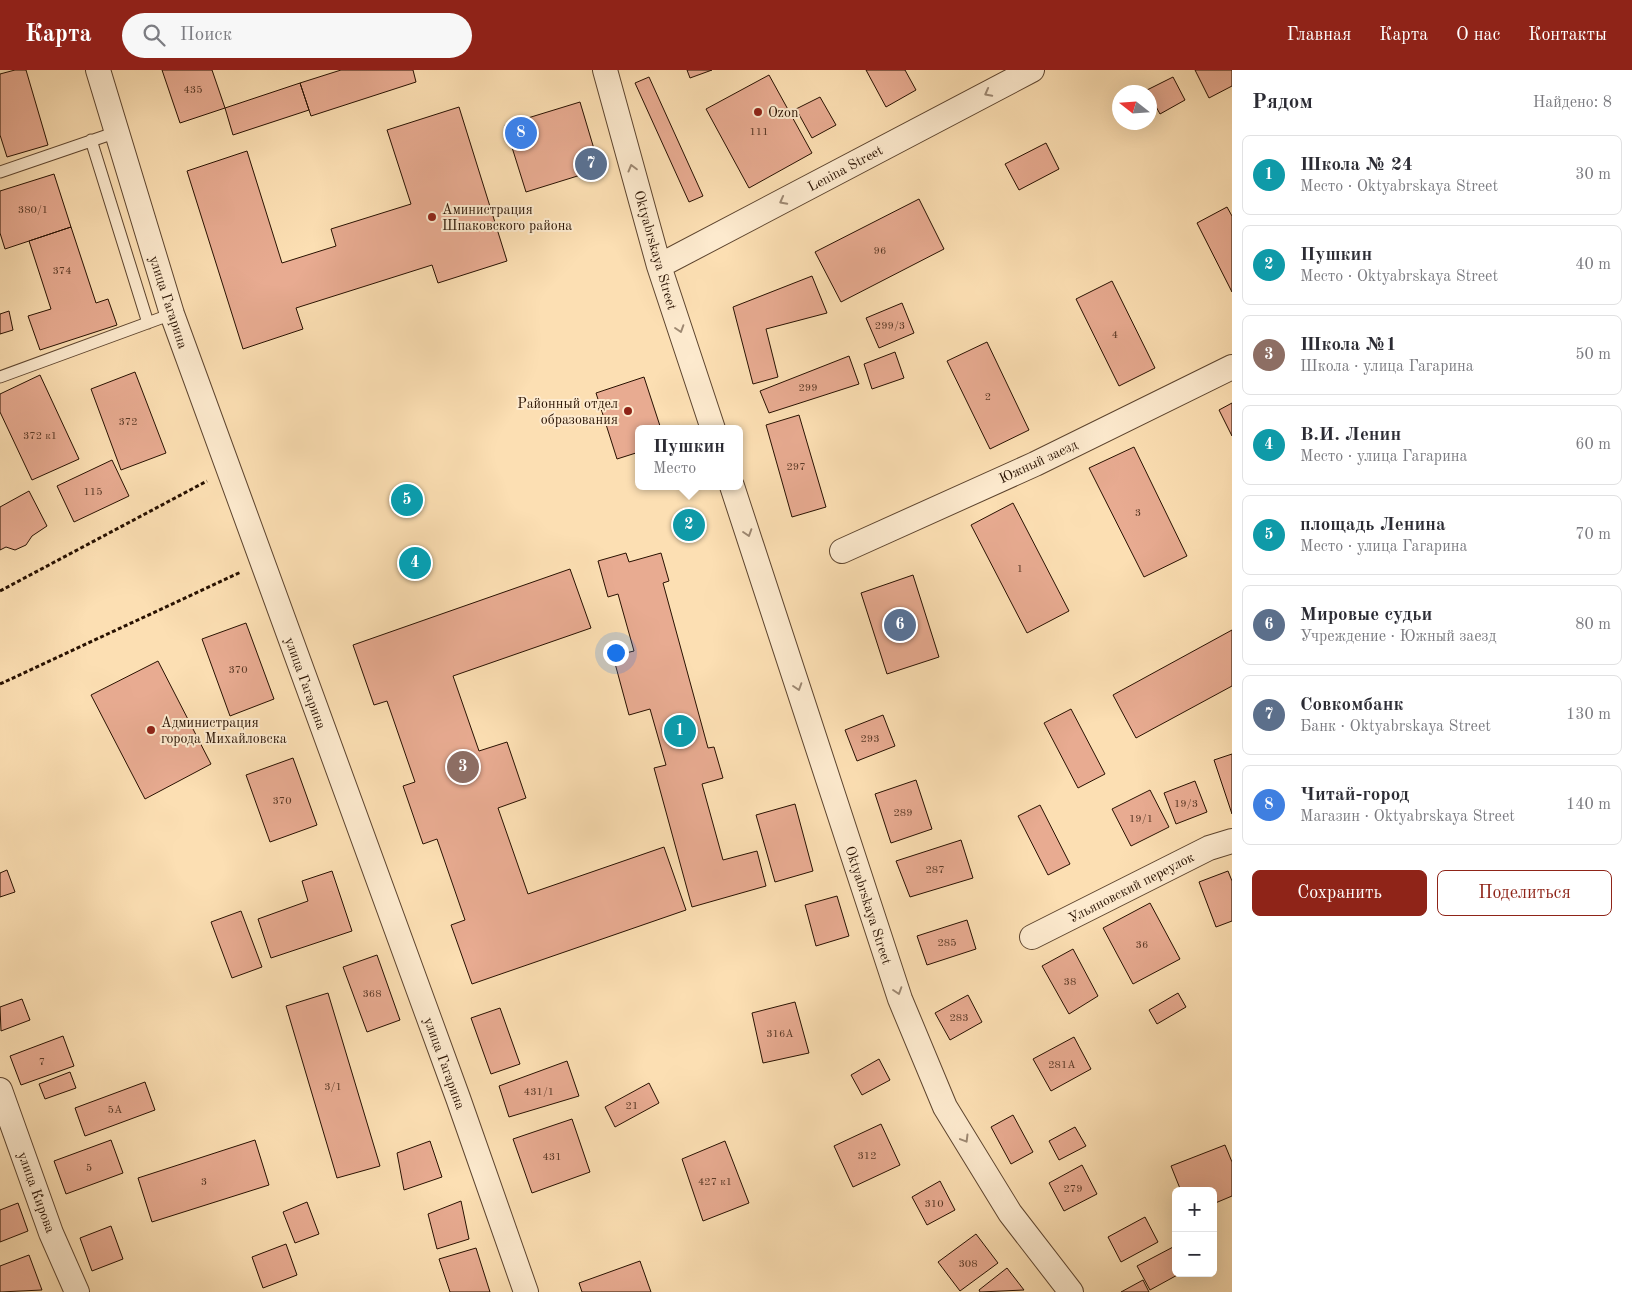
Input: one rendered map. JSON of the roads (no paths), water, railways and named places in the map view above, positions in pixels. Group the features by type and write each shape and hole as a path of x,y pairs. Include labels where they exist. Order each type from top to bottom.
{"street":[{"name":"улица Гагарина","path":"98,70 172,314 458,1098 526,1292"},
{"name":"Oktyabrskaya Street","path":"605,70 659,266 712,425"},
{"name":"Lenina Street","path":"659,266 1032,70"},
{"name":"Южный заезд","path":"842,551 1035,464 1232,367"},
{"name":"Oktyabrskaya Street","path":"733,490 900,999 930,1071 946,1107 1010,1213 1071,1292"},
{"name":"Ульяновский переулок","path":"1032,937 1209,848 1232,841"},
{"name":"улица Кирова","path":"0,1090 51,1232 77,1292"}],"lane":[{"path":"0,172 117,132"},
{"path":"91,140 148,323"},
{"path":"0,377 172,314"}],"place":[{"name":"Ozon","path":"758,112"},
{"name":"Читай-город","path":"521,133"},
{"name":"Совкомбанк","path":"591,164"},
{"name":"Аминистрация Шпаковского района","path":"432,217"},
{"name":"Районный отдел образования","path":"628,411"},
{"name":"площадь Ленина","path":"407,500"},
{"name":"Пушкин","path":"689,525"},
{"name":"В.И. Ленин","path":"415,563"},
{"name":"Мировые судьи","path":"900,625"},
{"name":"Администрация города Михайловска","path":"151,730"},
{"name":"Школа № 24","path":"680,731"},
{"name":"Школа №1","path":"463,767"}]}
